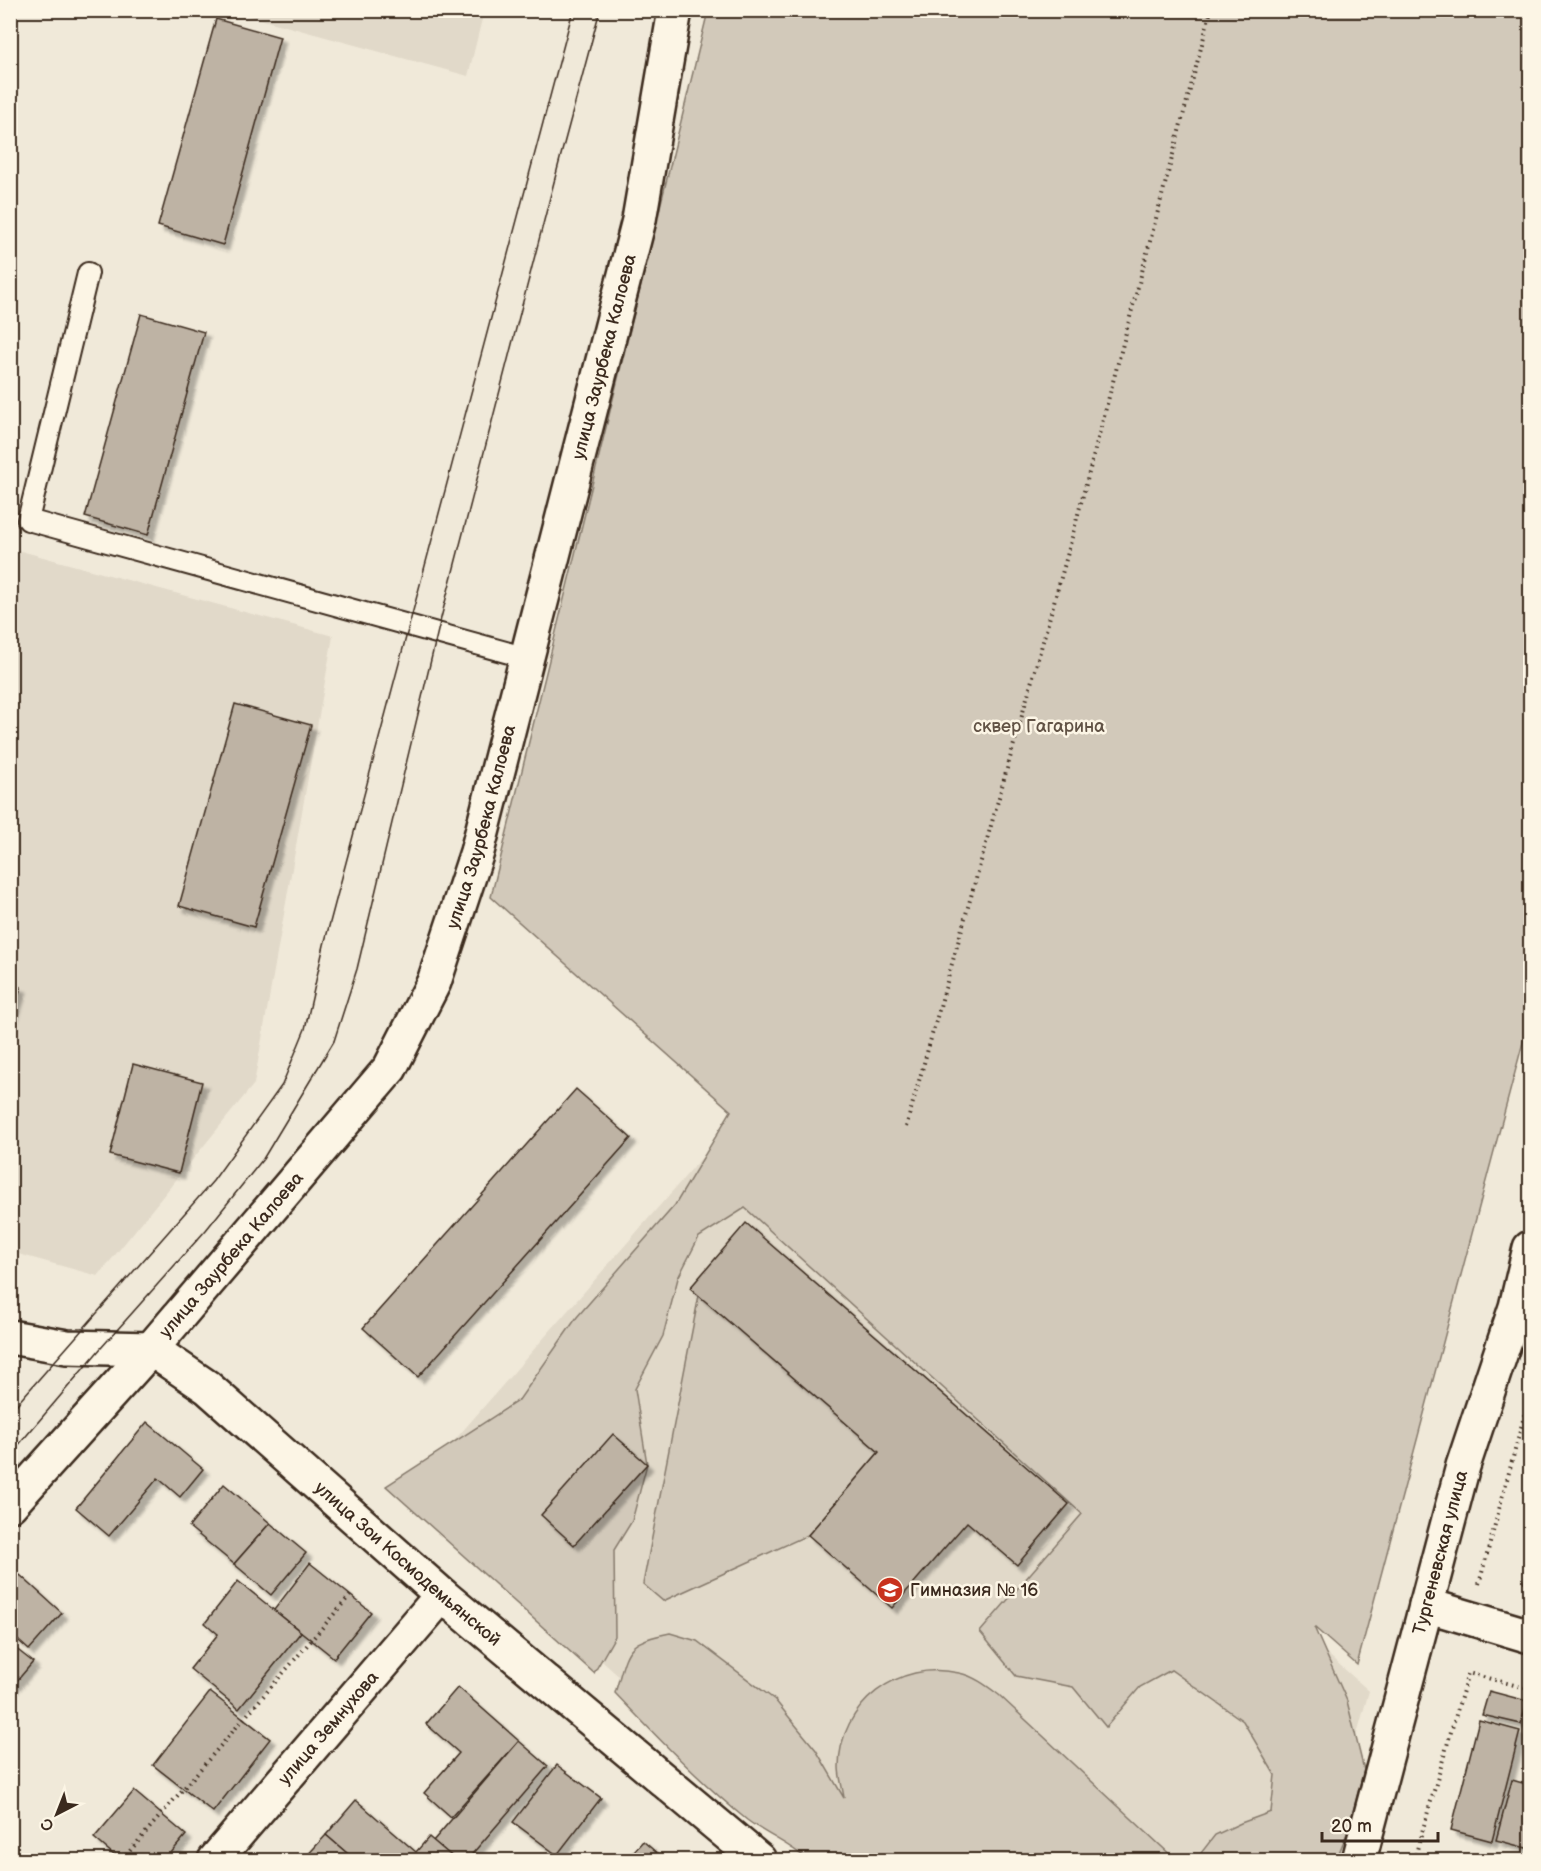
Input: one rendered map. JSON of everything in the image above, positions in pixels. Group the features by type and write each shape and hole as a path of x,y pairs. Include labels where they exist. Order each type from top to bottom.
{"street":[{"name":"улица Заурбека Калоева","path":"10,1505 151,1349 390,1068 434,982 477,852 639,220 675,10"},
{"name":"Тургеневская улица","path":"1359,1860 1463,1466 1516,1307 1530,1248"},
{"path":"15,1346 151,1349"},
{"name":"улица Зои Космодемьянской","path":"151,1349 207,1387 442,1595 759,1860"},
{"name":"улица Земнухова","path":"215,1860 442,1595"},
{"path":"1426,1605 1530,1635"}],"lane":[{"path":"88,273 28,520 527,658"}],"path":[{"path":"906,1127 1067,556 1211,10"},
{"path":"1479,1585 1530,1394"},
{"path":"122,1860 353,1592"},
{"path":"1414,1860 1468,1673 1530,1689"}],"shaded area":[{"path":"484,10 468,76 231,11"},
{"path":"10,548 333,636 254,1084 98,1276 11,1252"},
{"name":"Гимназия № 16","path":"732,1123 1369,1691 1322,1860 824,1860 411,1490"}],"green space":[{"name":"сквер Гагарина","path":"708,11 1530,11 1530,1016 1357,1665 1314,1627 1347,1701 1364,1770 1348,1831 1336,1860 1204,1860 1201,1853 1215,1835 1271,1812 1275,1775 1243,1721 1171,1670 1140,1687 1106,1727 1073,1687 1016,1676 980,1632 1082,1514 745,1208 699,1237 678,1278 663,1336 635,1389 647,1464 632,1521 614,1550 615,1636 594,1673 386,1486 519,1400 577,1317 675,1205 731,1111 491,897"},
{"path":"699,1295 879,1452 808,1535 663,1601 643,1584"},
{"path":"670,1633 697,1641 775,1700 816,1750 844,1798 839,1767 842,1744 849,1724 861,1706 876,1691 895,1680 915,1673 937,1670 970,1676 999,1695 1176,1860 808,1860 747,1820 712,1790 615,1693 622,1667 635,1645 643,1640"}],"building":[{"path":"216,19 280,37 223,245 158,226"},
{"path":"141,314 204,332 148,535 85,517"},
{"path":"235,704 311,725 254,927 179,906"},
{"path":"10,984 21,987 10,1022"},
{"path":"133,1064 202,1082 179,1173 110,1155"},
{"path":"576,1089 631,1138 418,1377 363,1328"},
{"path":"746,1223 1069,1504 1017,1565 967,1522 892,1608 808,1535 879,1452 690,1288"},
{"path":"147,1422 203,1469 180,1497 158,1478 109,1536 76,1508"},
{"path":"613,1434 647,1464 574,1545 541,1515"},
{"path":"224,1484 270,1523 234,1564 189,1527"},
{"path":"270,1523 306,1553 271,1595 234,1564"},
{"path":"1530,1556 1530,1584 1524,1582"},
{"path":"310,1563 371,1612 334,1658 274,1610"},
{"path":"20,1575 62,1613 29,1650 10,1633 10,1585"},
{"path":"238,1581 301,1632 239,1709 190,1669 218,1634 205,1623"},
{"path":"10,1644 33,1662 10,1689"},
{"path":"458,1687 519,1741 451,1817 424,1793 459,1753 426,1724"},
{"path":"1489,1691 1527,1701 1521,1724 1482,1715"},
{"path":"210,1692 270,1739 213,1812 153,1765"},
{"path":"1479,1720 1520,1731 1492,1841 1451,1830"},
{"path":"519,1741 548,1766 467,1860 456,1860 433,1841"},
{"path":"557,1765 601,1798 557,1855 513,1822"},
{"path":"1512,1780 1530,1785 1530,1849 1496,1840"},
{"path":"134,1791 186,1835 165,1860 120,1860 94,1838"},
{"path":"356,1800 416,1852 429,1837 456,1860 355,1860 326,1835"},
{"path":"326,1835 355,1860 303,1860"},
{"path":"643,1841 665,1860 626,1860"}],"tram line":[{"path":"10,1412 213,1181 282,1085 305,1029 324,945 573,10"},
{"path":"10,1455 206,1230 263,1159 334,1041 357,969 441,618 600,10"}],"place":[{"name":"Гимназия № 16","path":"890,1590"}]}
